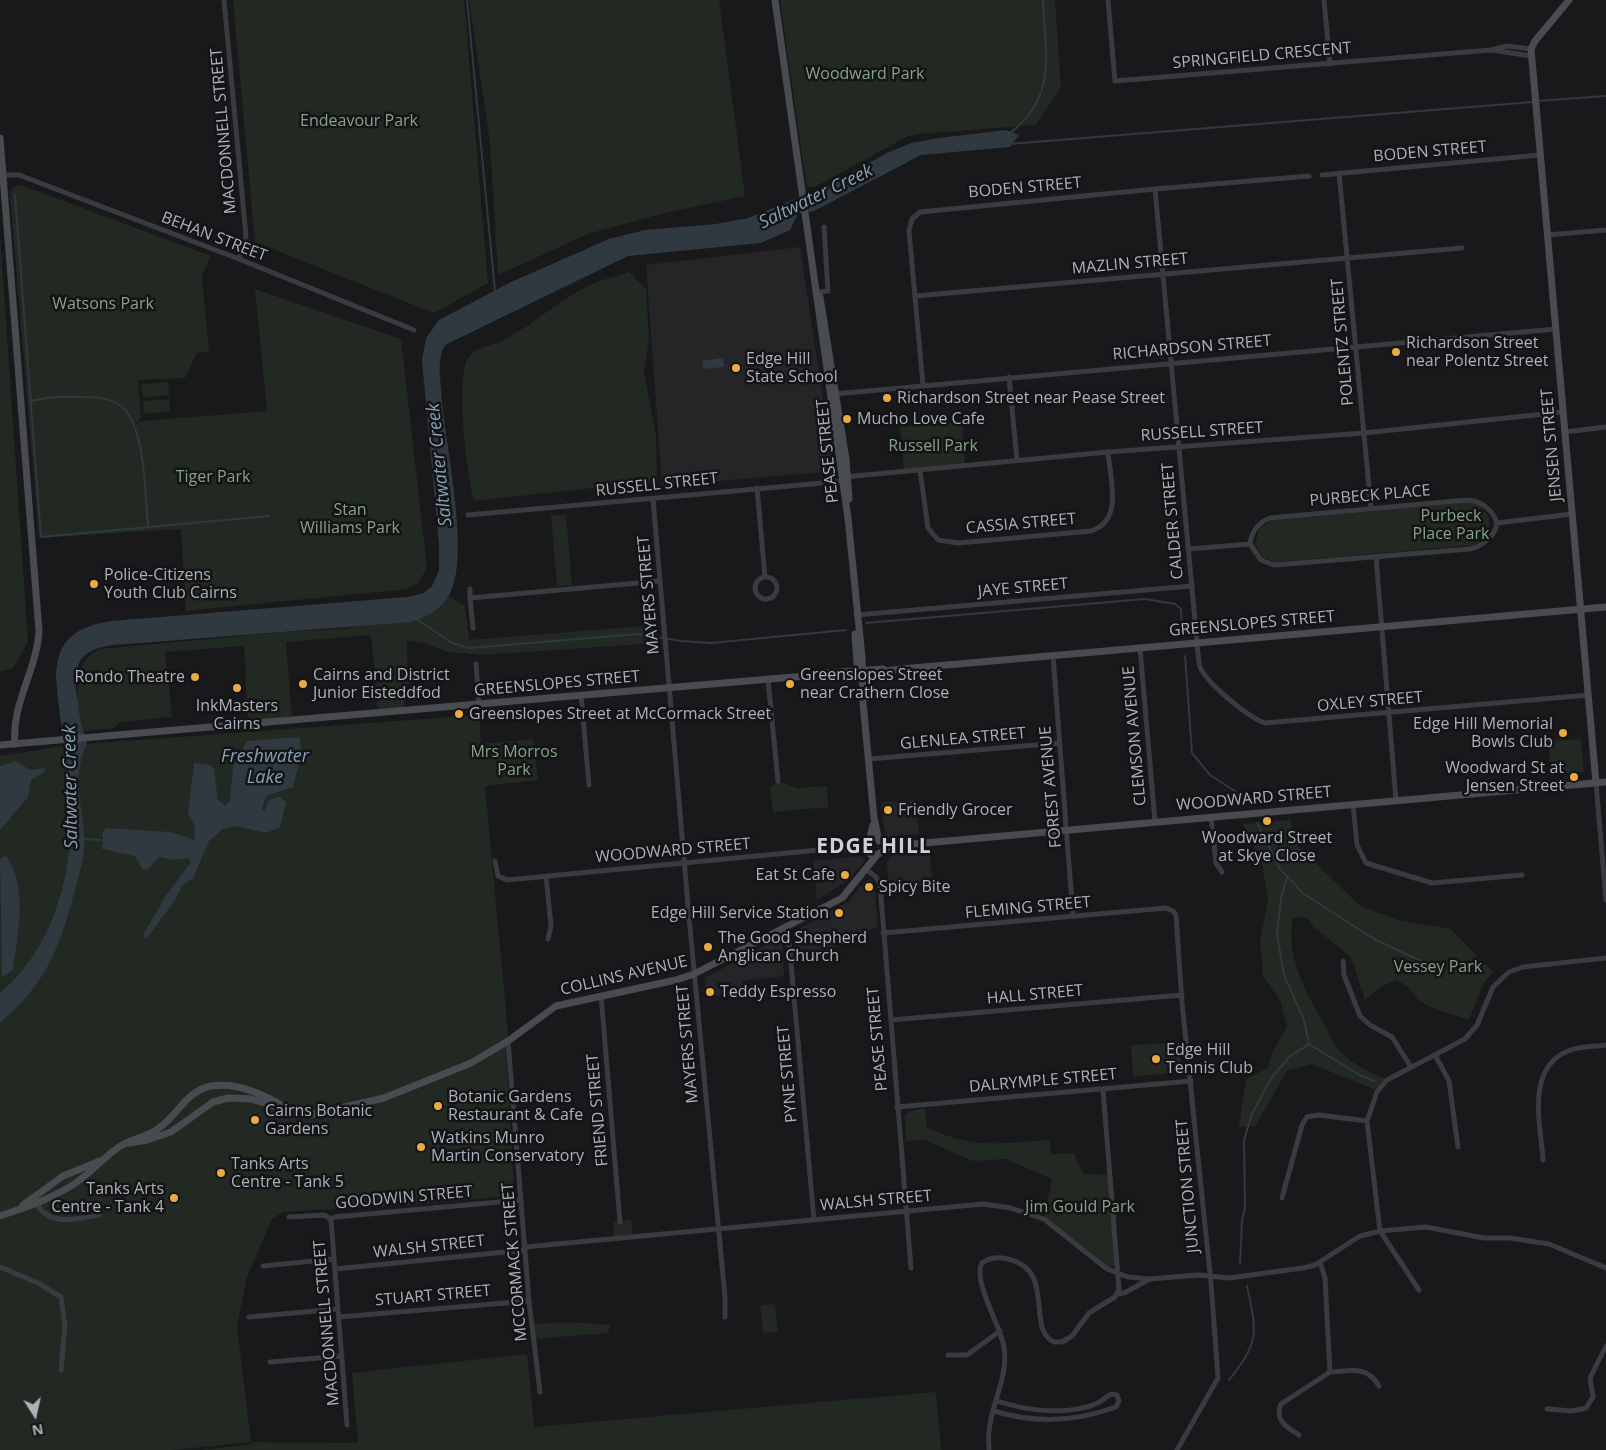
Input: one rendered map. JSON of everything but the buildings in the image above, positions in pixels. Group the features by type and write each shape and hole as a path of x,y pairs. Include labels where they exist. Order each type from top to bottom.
{"street":[{"name":"MACDONNELL STREET","path":"224,0 246,236 239,260"},
{"name":"PEASE STREET","path":"774,0 845,479 860,672 874,818 883,846 879,853"},
{"name":"SPRINGFIELD CRESCENT","path":"1108,0 1115,81 1491,50 1507,46 1531,52"},
{"path":"1324,0 1330,64"},
{"path":"1531,52 1534,41 1569,0"},
{"name":"JENSEN STREET","path":"1531,52 1606,900"},
{"path":"0,138 38,619 37,651 15,722 15,744"},
{"name":"BODEN STREET","path":"1322,175 1540,155"},
{"name":"POLENTZ STREET","path":"1339,173 1371,508"},
{"name":"BEHAN STREET","path":"3,175 18,176 239,260 414,330"},
{"name":"BODEN STREET","path":"923,385 910,231 912,219 920,212 1155,188 1309,176"},
{"name":"CALDER STREET","path":"1155,188 1197,643"},
{"name":"PEASE STREET","path":"817,292 828,290 824,227"},
{"path":"1547,235 1606,230"},
{"name":"MAZLIN STREET","path":"915,296 1462,248"},
{"name":"RICHARDSON STREET","path":"833,394 1172,362 1556,329"},
{"path":"1009,377 1017,460"},
{"name":"RUSSELL STREET","path":"468,515 654,499 1017,460 1364,432 1563,412"},
{"path":"1565,432 1606,428"},
{"name":"CASSIA STREET","path":"920,470 928,528 938,540 958,543 1091,531 1105,524 1112,511 1108,452"},
{"path":"757,488 765,577"},
{"name":"MAYERS STREET","path":"654,499 684,864 718,1229 724,1317"},
{"name":"PURBECK PLACE","path":"1250,544 1251,537 1259,524 1270,518 1371,508 1471,500 1486,508 1497,523"},
{"path":"1189,549 1250,544 1261,560 1274,565 1470,549 1486,541 1495,530 1497,523 1572,514"},
{"path":"1376,557 1396,800"},
{"path":"765,577 771,579 776,587 772,596 766,599 759,596 755,590 758,580 765,577"},
{"path":"470,598 660,581"},
{"name":"JAYE STREET","path":"856,615 1192,586"},
{"path":"470,589 473,628"},
{"name":"GREENSLOPES STREET","path":"0,745 1606,607"},
{"name":"OXLEY STREET","path":"1197,643 1199,664 1203,674 1258,720 1273,723 1588,695"},
{"name":"CLEMSON AVENUE","path":"1140,648 1155,822"},
{"name":"FOREST AVENUE","path":"1053,656 1068,830 1073,916"},
{"path":"476,664 479,704"},
{"path":"768,680 778,781"},
{"path":"581,695 589,785"},
{"name":"GLENLEA STREET","path":"869,759 1060,743"},
{"name":"WOODWARD STREET","path":"879,853 888,848 904,844 1606,782"},
{"path":"1353,804 1359,852 1366,863 1373,866 1432,883 1522,875"},
{"path":"1211,817 1216,863 1222,872"},
{"name":"PEASE STREET","path":"868,851 874,818"},
{"name":"WOODWARD STREET","path":"870,840 904,844"},
{"name":"WOODWARD STREET","path":"495,861 496,873 501,879 684,864 829,849 868,851"},
{"path":"867,870 868,851 879,853"},
{"name":"COLLINS AVENUE","path":"129,1142 147,1140 171,1132 213,1102 228,1098 251,1099 306,1114 326,1112 402,1093 471,1063 508,1041 549,1009 676,980 694,974 842,898 867,870 879,853"},
{"name":"PEASE STREET","path":"867,870 876,877 880,884 911,1268"},
{"path":"546,876 551,926 548,939"},
{"name":"FLEMING STREET","path":"883,933 1166,908 1173,910"},
{"name":"JUNCTION STREET","path":"1173,910 1177,920 1182,994 1218,1378 1215,1388 1177,1450"},
{"name":"PYNE STREET","path":"785,927 789,942 814,1220"},
{"path":"1419,1290 1380,1231 1367,1121 1377,1092 1387,1080 1457,1044 1472,1032 1493,987 1509,972 1523,967 1606,958"},
{"path":"1343,961 1344,976 1360,1016 1370,1025 1392,1036 1410,1067"},
{"name":"HALL STREET","path":"890,1020 1182,994"},
{"name":"FRIEND STREET","path":"601,996 620,1222"},
{"name":"MCCORMACK STREET","path":"508,1041 529,1301 540,1392"},
{"path":"1544,1160 1538,1095 1544,1074 1555,1059 1569,1050 1606,1045"},
{"path":"1435,1055 1449,1081 1458,1147"},
{"name":"DALRYMPLE STREET","path":"897,1107 1191,1081"},
{"name":"COLLINS AVENUE","path":"0,1216 37,1203 70,1187 129,1142 159,1128 170,1119 188,1098 201,1089 227,1085 253,1090 294,1111"},
{"path":"1103,1089 1119,1274 1117,1294"},
{"path":"251,1099 254,1094 253,1090"},
{"path":"1282,1198 1302,1125 1307,1117 1319,1115 1367,1121"},
{"name":"COLLINS AVENUE","path":"16,1210 59,1178 109,1156"},
{"name":"GOODWIN STREET","path":"289,1217 324,1215 331,1219 335,1216 521,1200"},
{"path":"37,1203 39,1208 52,1218 72,1220 98,1216"},
{"name":"WALSH STREET","path":"335,1269 525,1248 983,1204 1011,1208 1044,1220 1107,1269 1136,1278 1150,1279 1189,1275 1229,1278 1303,1268 1320,1262 1360,1236 1380,1231 1426,1227 1484,1238 1510,1238 1557,1247 1606,1268"},
{"name":"MACDONNELL STREET","path":"331,1219 347,1425"},
{"path":"989,1450 989,1430 997,1401 1005,1357 1000,1331 979,1276 980,1266 990,1258 1014,1261 1030,1270 1034,1280 1044,1332 1054,1342 1062,1342 1072,1336 1092,1310 1117,1294 1124,1293 1150,1279"},
{"path":"263,1266 334,1259"},
{"path":"1320,1262 1325,1278 1330,1372"},
{"path":"0,1267 38,1283 61,1297 64,1325 61,1370"},
{"name":"STUART STREET","path":"339,1317 529,1301"},
{"path":"248,1317 338,1309"},
{"path":"948,1355 967,1356 1000,1331"},
{"path":"1547,1409 1572,1411 1586,1408 1593,1397 1590,1378 1606,1346"},
{"path":"270,1362 342,1356"},
{"path":"1299,1435 1281,1422 1278,1413 1281,1404 1330,1372 1365,1371 1372,1375 1379,1386"},
{"path":"994,1411 1035,1420 1062,1420 1116,1408 1119,1401 1117,1395 1112,1394 1094,1404 1045,1411 1014,1407 997,1401"}],"shaded area":[{"name":"Edge Hill State School","path":"800,247 834,471 662,486 646,265"},
{"path":"916,800 919,834 885,837 881,802"},
{"path":"930,851 932,885 889,890 887,861 893,855"},
{"path":"862,856 865,861 847,881 817,900 813,861"},
{"path":"870,879 874,882 878,926 811,959 795,961 794,932 849,901 864,882"},
{"path":"782,936 784,976 742,981 742,994 706,996 705,978"}],"green space":[{"name":"Endeavour Park","path":"233,0 464,0 488,283 434,313 255,242"},
{"path":"469,0 719,0 745,196 661,214 588,234 498,275 490,143"},
{"name":"Woodward Park","path":"780,0 1055,0 1061,87 1036,125 917,134 906,137 815,187 808,187"},
{"path":"21,185 211,256 202,276 209,352 197,353 185,378 138,380 141,418 135,424 143,421 267,411 255,289 401,339 427,568 418,583 407,589 186,611 181,529 39,538 10,195 13,187"},
{"path":"0,235 28,642 13,668 0,672"},
{"path":"629,272 646,289 649,339 644,372 656,436 657,481 474,501 468,471 462,405 464,369 468,358 475,351 513,335 586,287"},
{"path":"168,382 169,395 143,398 141,384"},
{"path":"169,399 170,411 144,414 143,401"},
{"name":"Russell Park","path":"962,422 965,465 904,471 900,427"},
{"name":"Purbeck Place Park","path":"1469,502 1484,510 1490,522 1486,534 1474,545 1276,562 1264,558 1255,545 1259,529 1270,521"},
{"path":"566,514 572,585 557,586 551,516"},
{"path":"449,596 465,606 469,640 656,625 657,643 483,655 447,652 424,643 407,640 408,686 403,710 378,712 371,635 286,642 292,719 248,723 244,646 165,652 172,717 120,722 114,728 83,731 77,685 79,674 82,665 89,656 100,649 285,632 345,629 440,607"},
{"name":"Cairns Botanic Gardens","path":"479,715 481,744 533,739 538,780 485,786 508,1032 506,1051 514,1188 508,1196 423,1204 283,1212 272,1219 247,1277 237,1326 251,1442 173,1450 0,1450 0,756 97,743"},
{"path":"1581,739 1584,772 1551,775 1548,741"},
{"path":"778,781 797,788 827,786 828,807 773,812 770,787"},
{"name":"Vessey Park","path":"1291,820 1293,841 1360,906 1398,920 1451,929 1493,972 1483,984 1469,1020 1428,1006 1419,1000 1405,985 1396,980 1383,986 1365,1000 1351,957 1315,928 1306,917 1293,918 1292,946 1298,972 1334,1043 1348,1059 1387,1080 1378,1091 1312,1064 1287,1071 1255,1126 1239,1127 1246,1079 1268,1068 1272,1053 1287,1027 1280,1000 1263,976 1260,941 1268,899 1262,863 1243,824"},
{"name":"Edge Hill Tennis Club","path":"1179,1042 1181,1073 1133,1076 1131,1045"},
{"name":"Jim Gould Park","path":"925,1108 927,1127 943,1134 958,1139 987,1143 1049,1140 1051,1154 1074,1153 1083,1174 1111,1175 1118,1263 1107,1269 1044,1219 1052,1179 1006,1159 973,1161 925,1140 906,1141 905,1115 911,1111"},
{"path":"631,1220 633,1236 613,1238 614,1222"},
{"path":"775,1304 778,1332 763,1333 760,1305"},
{"path":"569,1322 610,1325 608,1333 534,1339 533,1324"},
{"path":"527,1354 534,1427 936,1392 941,1450 201,1450 252,1444 251,1442 358,1443 352,1373"}],"water":[{"path":"1006,130 1019,135 1010,147 921,155 814,211 798,214 790,230 761,243 628,256 445,345 440,361 440,373 457,524 458,552 456,575 450,594 438,609 423,618 411,622 114,645 102,647 85,656 80,662 75,679 80,718 87,743 79,771 84,834 81,866 62,934 48,966 28,995 0,1023 0,993 17,977 43,939 53,918 66,873 71,808 56,676 60,653 71,637 78,631 88,627 111,621 407,597 424,593 432,586 439,571 439,543 422,360 426,338 439,320 511,282 609,239 645,230 716,224 748,218 830,185 887,153 911,143"},
{"path":"723,358 724,367 703,369 702,361"},
{"name":"Freshwater Lake","path":"299,737 302,750 293,787 266,796 262,809 265,812 268,801 280,796 286,803 280,827 266,833 236,826 223,829 209,841 193,878 183,885 173,903 146,939 143,935 165,897 191,862 188,858 174,860 159,857 148,869 143,870 135,856 102,849 103,832 106,828 170,832 195,840 194,824 188,814 194,763 211,765 214,769 218,800 226,806 230,800 233,766 247,741"},
{"path":"16,761 30,770 45,768 44,772 31,780 28,797 0,830 0,766"},
{"path":"6,856 13,868 17,881 20,911 13,970 2,977 0,859"}],"waterway":[{"path":"467,0 495,291"},
{"name":"Saltwater Creek","path":"1010,133 1025,119 1036,104 1042,89 1046,55 1043,0"},
{"path":"1537,101 1606,96"},
{"path":"1009,144 1533,102"},
{"path":"15,195 41,537 269,516"},
{"path":"31,401 56,397 91,397 107,399 121,406 129,416 140,445 145,480 148,527"},
{"path":"866,623 1145,599 1175,604 1181,609 1182,632"},
{"path":"418,620 452,643 469,648 638,634 681,641 711,643 846,630"},
{"path":"1185,656 1192,753 1210,775 1241,795 1246,802"},
{"path":"1257,823 1280,869 1304,894 1374,939 1434,967"},
{"path":"83,839 101,840"},
{"path":"1287,877 1281,898 1277,935 1284,975 1304,1020 1309,1044 1358,1074 1374,1081"},
{"path":"1240,1264 1242,1220 1245,1208 1244,1140 1252,1114 1270,1080 1289,1057 1309,1044"},
{"path":"1229,1380 1251,1346 1253,1336 1253,1315 1247,1286"}],"place":[{"name":"Richardson Street near Polentz Street","path":"1396,352"},
{"name":"Edge Hill State School","path":"736,368"},
{"name":"Richardson Street near Pease Street","path":"887,398"},
{"name":"Mucho Love Cafe","path":"847,419"},
{"name":"Police-Citizens Youth Club Cairns","path":"94,584"},
{"name":"Rondo Theatre","path":"195,677"},
{"name":"Cairns and District Junior Eisteddfod","path":"303,684"},
{"name":"Greenslopes Street near Crathern Close","path":"790,684"},
{"name":"InkMasters Cairns","path":"237,688"},
{"name":"Greenslopes Street at McCormack Street","path":"459,714"},
{"name":"Edge Hill Memorial Bowls Club","path":"1563,733"},
{"name":"Woodward St at Jensen Street","path":"1574,777"},
{"name":"Friendly Grocer","path":"888,810"},
{"name":"Woodward Street at Skye Close","path":"1267,821"},
{"name":"Eat St Cafe","path":"845,875"},
{"name":"Spicy Bite","path":"869,887"},
{"name":"Edge Hill Service Station","path":"839,913"},
{"name":"The Good Shepherd Anglican Church","path":"708,947"},
{"name":"Teddy Espresso","path":"710,992"},
{"name":"Edge Hill Tennis Club","path":"1156,1059"},
{"name":"Botanic Gardens Restaurant & Cafe","path":"438,1106"},
{"name":"Cairns Botanic Gardens","path":"255,1120"},
{"name":"Watkins Munro Martin Conservatory","path":"421,1147"},
{"name":"Tanks Arts Centre - Tank 5","path":"221,1173"},
{"name":"Tanks Arts Centre - Tank 4","path":"174,1198"}],"district":[{"name":"EDGE HILL","path":"874,847"}],"park label":[{"name":"Watsons Park","path":"103,304"},
{"name":"Tiger Park","path":"213,477"},
{"name":"Stan Williams Park","path":"350,519"},
{"name":"Mrs Morros Park","path":"514,761"}]}
